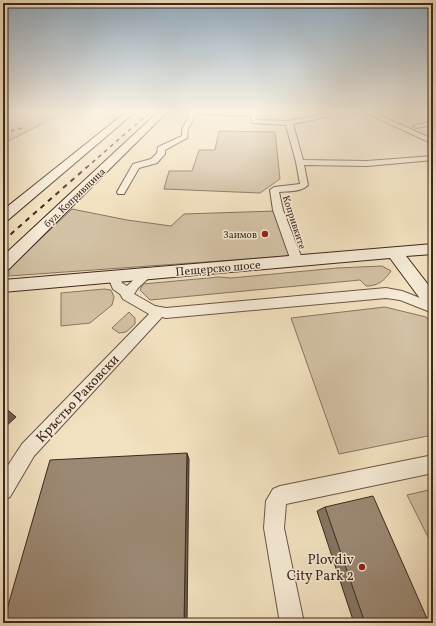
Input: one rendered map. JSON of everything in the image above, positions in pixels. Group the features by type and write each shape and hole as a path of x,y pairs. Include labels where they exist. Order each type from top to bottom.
{"main road":[{"path":"3,217 95,141"},
{"name":"бул. Копривщица","path":"3,265 132,141"},
{"name":"Пещерско шосе","path":"3,286 433,249"},
{"path":"396,253 433,303"}],"street":[{"path":"121,192 136,166 154,161 161,154 161,148 166,144 179,141"},
{"name":"Копривките","path":"294,141 304,185 302,187 274,190 278,210 297,261"},
{"path":"300,162 325,164 384,163 433,158"},
{"path":"127,296 134,285 147,274"},
{"path":"114,277 117,286 125,291 127,296 152,310 166,313 386,293 402,296 433,308"},
{"name":"Кръстьо Раковски","path":"3,490 28,450 159,312"},
{"path":"292,623 273,518 276,502 280,496 433,464"}],"shaded area":[{"path":"217,141 276,141 280,179 260,193 164,189 169,171 192,171 199,150 215,150"},
{"path":"72,209 127,220 171,226 184,214 276,211 290,256 9,276 9,269"},
{"path":"382,266 391,271 386,278 370,286 366,286 360,280 150,300 140,290 143,284 219,277 231,278 337,268"},
{"path":"104,289 111,290 114,297 112,305 90,323 61,326 61,293"},
{"path":"385,307 426,317 433,326 433,435 339,454 291,318"},
{"path":"129,312 135,318 135,324 126,332 119,333 112,328"},
{"path":"433,489 433,547 407,495"}],"building":[{"path":"187,453 184,623 3,623 50,460"},
{"name":"Plovdiv City Park 2","path":"373,496 429,623 365,623 325,507"}],"railway":[{"path":"86,168 117,141"},
{"path":"3,241 87,167"}],"place":[{"name":"Заимов","path":"265,234"},
{"name":"Plovdiv City Park 2","path":"362,567"}]}
